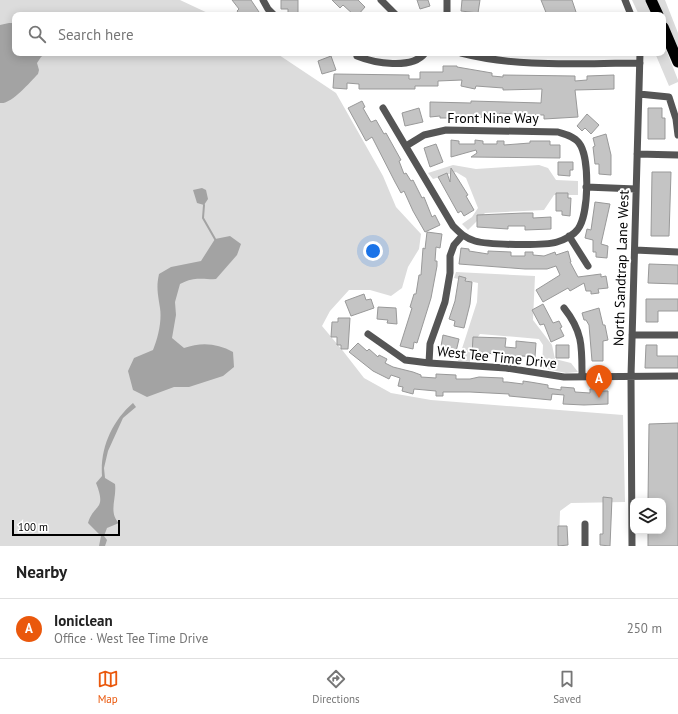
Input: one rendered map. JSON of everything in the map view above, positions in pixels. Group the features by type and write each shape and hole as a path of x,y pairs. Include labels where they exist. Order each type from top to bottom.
{"highway":[{"path":"651,0 657,12"},
{"path":"666,34 678,62"}],"street":[{"path":"263,0 271,12"},
{"path":"381,0 393,12"},
{"path":"447,0 447,12"},
{"path":"625,0 630,12"},
{"path":"357,56 371,62 408,63 421,58 422,56"},
{"path":"473,56 520,63 640,63"},
{"name":"North Sandtrap Lane West","path":"632,546 631,376 640,56"},
{"path":"639,94 669,96 676,119 678,135"},
{"path":"383,108 453,226 462,236 476,242 524,244 556,242 569,236 588,266"},
{"name":"Front Nine Way","path":"406,146 424,135 446,130 558,132 570,136 579,142 586,159 586,187 585,207 582,220 578,230 569,236"},
{"path":"637,154 678,155"},
{"path":"586,187 636,189"},
{"path":"428,363 430,344 445,302 450,273 450,256 454,245 462,236"},
{"path":"635,250 678,252"},
{"path":"564,308 574,321 579,332 582,346 582,377"},
{"name":"West Tee Time Drive","path":"368,334 405,360 506,368 564,377 678,376"},
{"path":"632,335 678,336"},
{"path":"585,524 585,546"}],"shaded area":[{"path":"0,0 180,0 206,12 12,12 12,56 280,56 336,93 383,176 396,207 421,234 419,249 408,267 402,288 391,296 370,290 349,290 330,311 322,326 364,378 391,393 431,400 623,415 625,502 571,503 560,511 559,543 557,546 0,546"},
{"path":"632,0 645,0 651,12 638,12"},
{"path":"656,0 665,0 678,33 678,48 666,22 666,12 662,12"},
{"path":"12,23 12,56 42,56 37,63 39,70 38,74 15,97 4,103 0,103 0,25"},
{"path":"666,50 678,80 678,82 669,86 656,56 666,56"},
{"path":"453,165 476,169 539,165 548,168 556,180 578,181 578,195 554,195 544,210 485,213 468,230 462,224 472,217 478,208 466,178 456,172 433,179 428,173"},
{"path":"202,188 206,190 208,199 204,205 197,203 193,190"},
{"path":"230,236 241,244 237,255 216,279 194,279 180,284 175,302 176,315 172,338 184,348 209,344 227,349 233,352 234,367 223,376 189,387 174,387 147,397 133,390 128,371 134,358 153,350 158,335 160,324 160,308 157,287 159,274 171,267 201,261 215,239"},
{"path":"456,272 535,276 533,320 552,345 555,359 571,363 578,372 566,373 542,368 543,345 539,339 480,334 472,345 470,362 458,361 477,302 478,283 454,278"},
{"path":"133,403 136,407 123,418 108,451 104,468 105,478 115,484 113,510 119,523 107,528 104,536 107,540 105,546 99,546 101,536 88,523 93,512 100,503 96,483 102,476 105,445 119,418"}],"building":[{"path":"232,0 251,0 259,12 238,12 239,9"},
{"path":"281,0 298,0 298,12 288,12 288,9 281,9"},
{"path":"332,0 358,0 365,7 361,12 351,12 343,5 340,8"},
{"path":"417,0 428,0 430,6 420,9"},
{"path":"462,0 480,0 478,12 461,11"},
{"path":"541,0 572,0 576,12 546,12"},
{"path":"331,56 336,70 322,74 318,61"},
{"path":"443,66 457,66 492,73 492,76 503,77 503,75 575,76 575,81 587,80 587,76 614,75 614,89 575,90 578,117 544,119 544,115 529,115 529,119 521,119 521,116 514,116 514,114 500,113 499,118 430,117 430,102 471,103 471,101 541,103 542,89 503,90 503,88 476,86 475,89 461,86 462,80 438,81 438,86 415,86 415,89 359,89 359,84 347,83 347,89 333,88 334,74 409,75 409,79 420,79 420,72 443,72"},
{"path":"362,101 365,107 363,108 371,122 376,120 384,134 386,133 401,160 399,161 404,174 406,173 411,181 413,180 422,198 424,197 432,217 435,215 440,225 425,232 404,191 401,193 372,137 366,141 348,108"},
{"path":"419,108 423,122 405,126 402,113"},
{"path":"648,108 662,108 662,118 665,118 665,139 648,139"},
{"path":"587,114 599,125 591,134 585,128 582,131 577,126"},
{"path":"606,134 611,155 611,175 599,174 599,164 595,164 593,147 595,146 593,138"},
{"path":"451,140 459,141 459,144 475,144 475,140 483,141 483,144 497,144 497,141 504,141 504,145 530,143 530,141 550,141 550,145 560,145 560,158 471,157 477,153 476,150 451,157"},
{"path":"436,144 443,162 430,167 424,148"},
{"path":"558,162 573,162 573,170 570,170 570,176 558,175"},
{"path":"451,168 468,195 466,196 474,210 464,216 461,211 458,213 438,177 447,173 450,182"},
{"path":"652,172 671,172 669,236 651,236"},
{"path":"556,193 568,193 568,198 571,198 570,216 562,215 562,211 556,211"},
{"path":"595,202 610,204 601,244 608,246 607,258 596,257 596,252 593,252 593,240 585,238 587,229 591,230"},
{"path":"533,213 533,218 551,217 551,229 525,230 525,226 508,226 508,229 477,227 477,215"},
{"path":"427,232 442,234 440,248 436,247 435,261 437,261 437,266 431,298 417,343 414,342 413,349 400,346 412,308 410,307 414,294 416,294 419,275 421,275 423,248 425,249"},
{"path":"461,248 488,254 488,251 511,252 511,256 525,256 525,252 533,252 533,255 544,256 555,252 556,255 568,251 570,262 578,277 601,274 601,277 606,276 608,288 598,289 599,293 591,294 591,291 586,291 584,283 570,291 568,288 543,302 536,290 560,275 556,266 547,269 525,269 459,264"},
{"path":"649,264 678,265 678,284 648,283"},
{"path":"459,276 466,278 465,281 472,282 470,304 464,328 454,326 455,321 449,319 455,301"},
{"path":"364,294 366,300 371,299 374,308 351,316 345,301"},
{"path":"646,299 678,299 678,311 658,311 658,322 646,322"},
{"path":"543,304 553,323 559,321 562,327 560,328 564,336 551,342 544,324 540,325 532,310"},
{"path":"378,307 396,308 397,324 387,323 388,320 377,319"},
{"path":"599,308 608,340 603,341 603,361 592,361 589,325 586,320 584,320 582,313"},
{"path":"338,318 350,318 348,349 341,349 341,345 337,345 337,337 331,337 332,322 338,322"},
{"path":"443,335 459,339 455,356 440,352"},
{"path":"473,337 506,338 505,347 516,348 516,341 536,343 535,357 522,356 522,358 480,352 480,354 472,354"},
{"path":"358,343 367,351 369,349 378,357 379,355 387,359 385,363 393,367 421,375 421,377 436,378 436,374 456,375 456,379 470,379 479,377 503,378 503,382 523,384 523,381 548,385 548,388 561,390 561,387 574,388 575,392 590,393 590,389 598,388 598,391 608,391 608,404 563,404 564,395 552,394 551,400 509,396 509,394 470,392 443,392 443,396 436,396 436,391 414,389 413,394 402,391 403,387 398,386 400,378 391,375 389,379 373,371 349,352"},
{"path":"556,345 569,345 569,358 556,358"},
{"path":"646,345 657,345 657,356 678,356 678,368 645,368"},
{"path":"678,423 678,546 648,546 648,534 666,534 666,498 648,498 649,424"},
{"path":"603,497 612,498 610,546 600,545 600,534 603,534"},
{"path":"558,526 567,526 568,545 558,546"}],"waterway":[{"path":"204,205 203,218 215,239"}],"place":[{"name":"Ioniclean","path":"599,398"}]}
